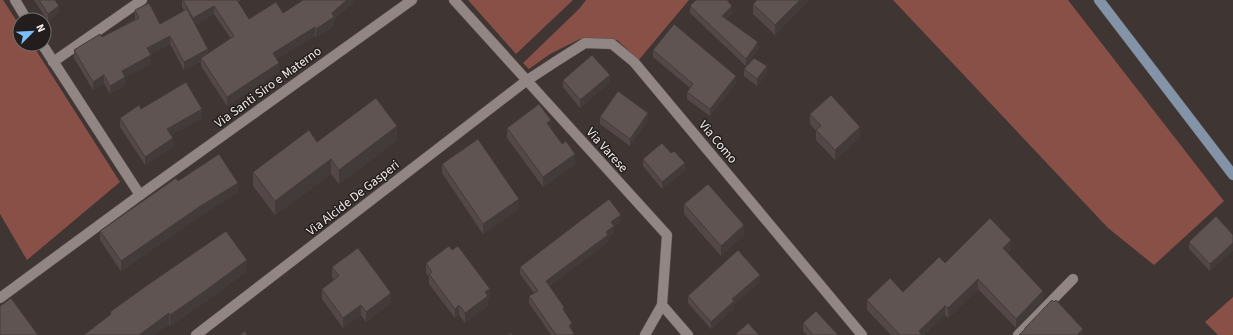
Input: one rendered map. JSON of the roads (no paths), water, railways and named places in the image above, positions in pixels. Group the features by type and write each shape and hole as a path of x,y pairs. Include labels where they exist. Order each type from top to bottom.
{"street":[{"path":"14,0 22,12"},
{"path":"53,62 142,0"},
{"name":"Via Santi Siro e Materno","path":"0,298 140,195 412,0"},
{"name":"Via Varese","path":"454,0 667,235 662,305"},
{"path":"1099,0 1233,175"},
{"name":"Via Como","path":"526,81 585,44 612,44 634,62 862,335"},
{"path":"47,52 140,195"},
{"name":"Via Alcide De Gasperi","path":"196,335 526,81"},
{"path":"1018,335 1073,279"},
{"path":"645,335 662,305 688,335"}]}
